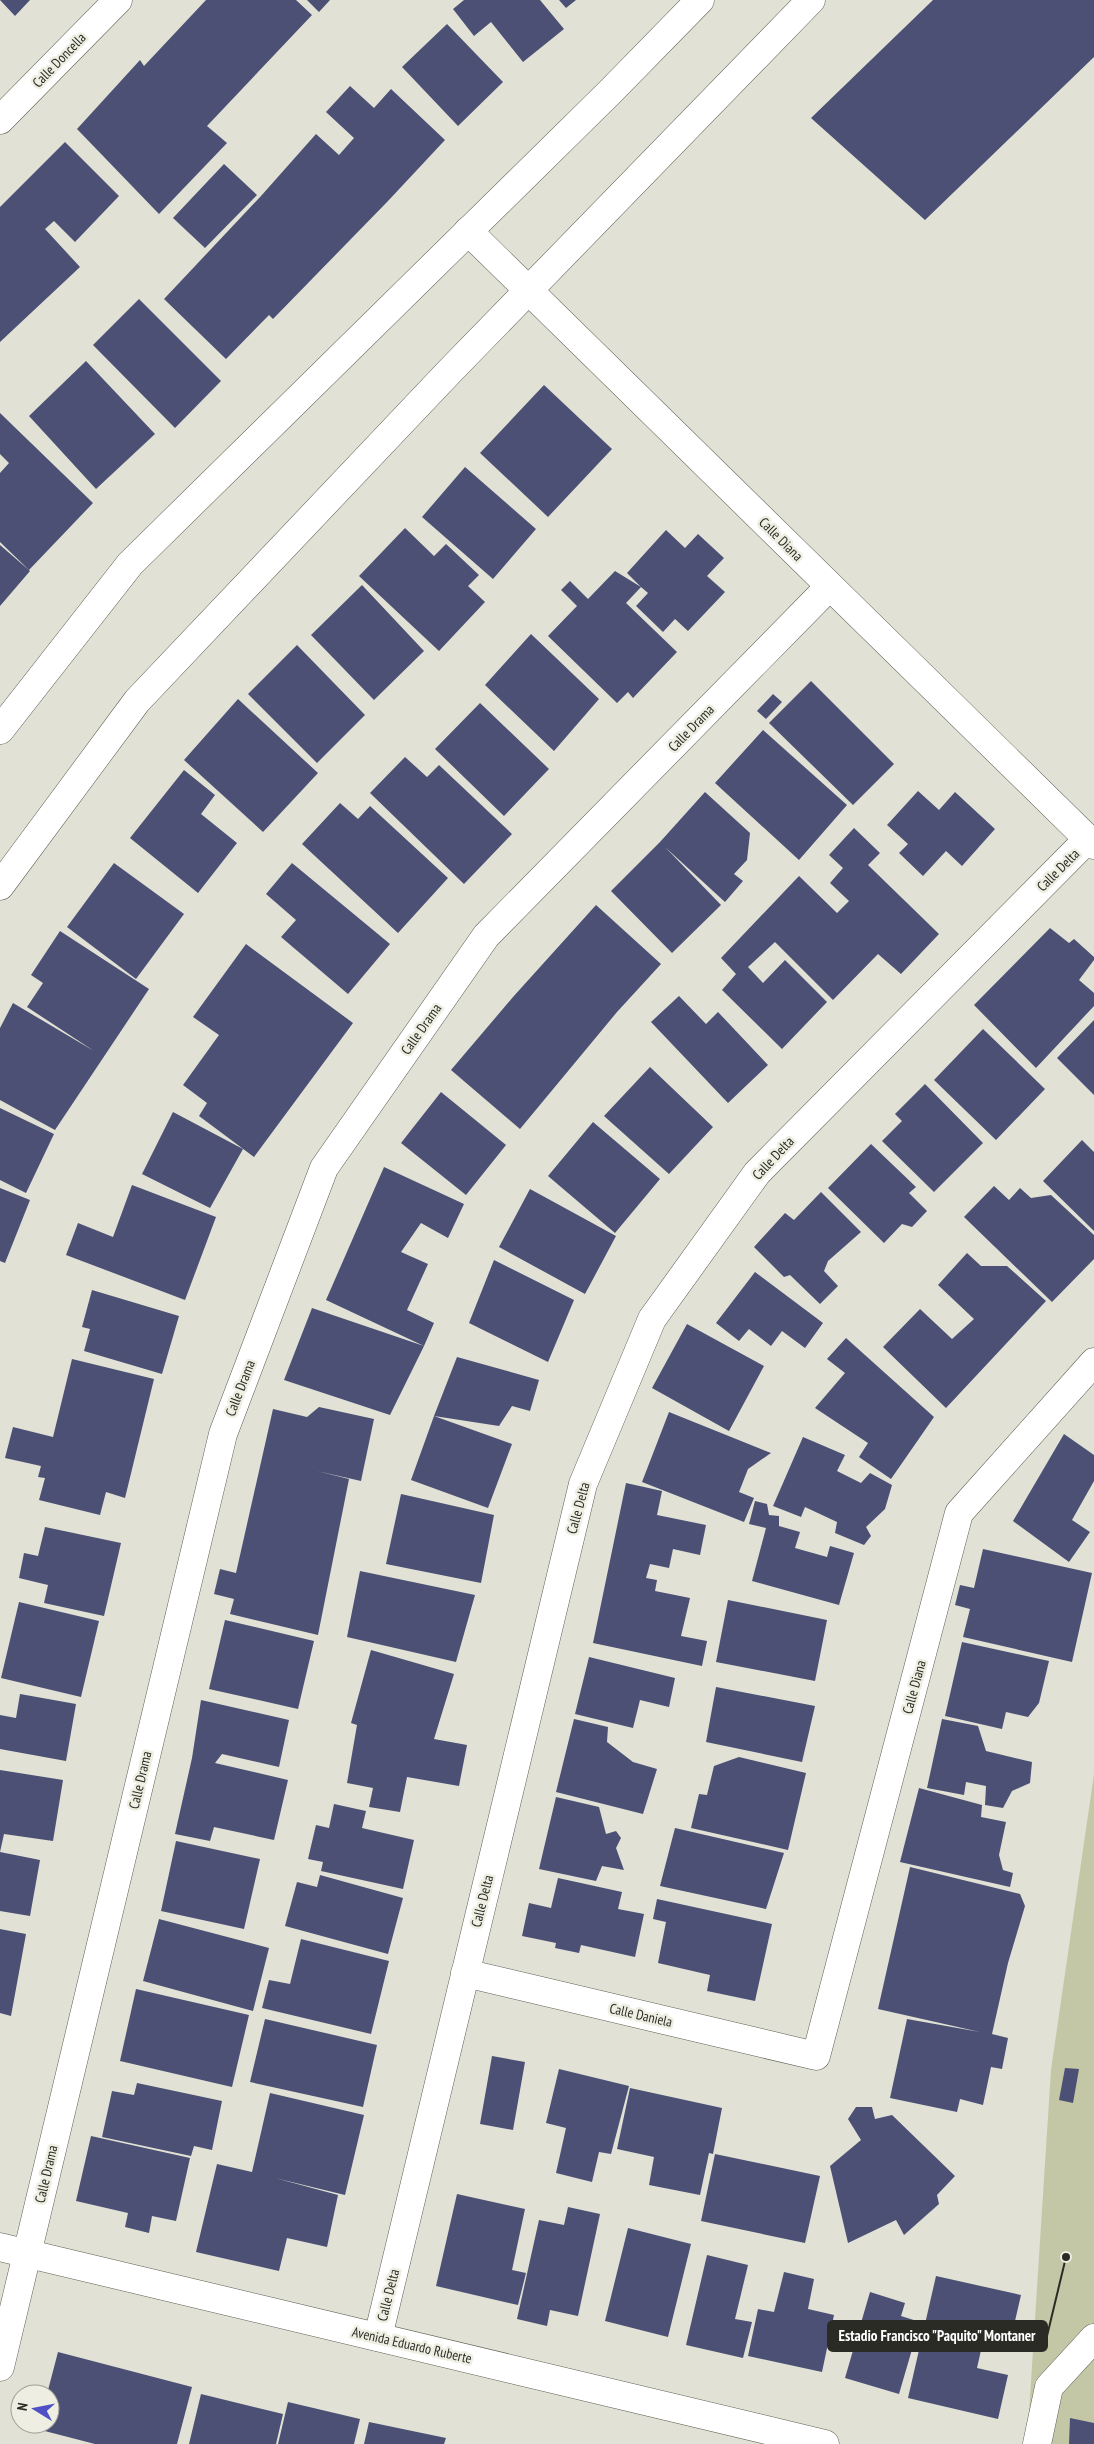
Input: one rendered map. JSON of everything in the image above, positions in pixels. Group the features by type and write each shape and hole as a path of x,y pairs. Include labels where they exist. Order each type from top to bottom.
{"street":[{"name":"Calle Doncella","path":"0,120 118,0"},
{"path":"0,730 130,564 610,92 700,0"},
{"path":"0,886 137,701 528,290 811,0"},
{"name":"Calle Diana","path":"468,231 1091,842"},
{"name":"Calle Drama","path":"0,2367 223,1434 324,1168 486,936 829,587"},
{"name":"Calle Delta","path":"378,2337 583,1484 652,1319 757,1173 1091,842"},
{"name":"Calle Diana","path":"816,2056 959,1512 1094,1362"},
{"name":"Calle Daniela","path":"465,1973 816,2056"},
{"name":"Avenida Eduardo Ruberte","path":"0,2246 825,2444"},
{"path":"1037,2444 1049,2387 1094,2338"}],"green space":[{"path":"1094,1774 1094,2444 1027,2444 1051,2070"}],"building":[{"path":"0,0 30,0 15,16"},
{"path":"206,0 296,0 312,15 207,126 227,143 159,214 77,129 140,60 144,66"},
{"path":"307,0 330,0 319,12"},
{"path":"464,0 540,0 564,29 523,62 491,22 474,36 453,9"},
{"path":"559,0 576,0 566,8"},
{"path":"933,0 1094,0 1094,57 925,220 811,118"},
{"path":"447,24 503,82 458,126 402,67"},
{"path":"350,86 374,108 391,89 445,140 273,319 269,315 226,359 164,299 261,196 316,134 339,155 354,138 326,112"},
{"path":"65,142 119,196 75,242 54,221 45,229 80,267 0,342 0,207"},
{"path":"224,164 257,195 205,248 173,218"},
{"path":"139,299 221,381 175,428 93,345"},
{"path":"86,361 155,434 96,489 29,416"},
{"path":"544,385 612,449 548,517 480,453"},
{"path":"0,413 93,503 29,570 0,542 0,473 9,463 0,454"},
{"path":"465,467 536,529 493,579 422,517"},
{"path":"405,528 434,556 446,544 479,575 468,586 485,602 439,651 359,576"},
{"path":"666,530 685,548 698,534 724,558 707,576 725,592 688,631 675,619 663,632 636,606 648,593 627,573"},
{"path":"0,545 30,571 0,606"},
{"path":"615,571 641,587 626,603 677,652 633,698 628,692 617,703 548,636 577,606 561,590 570,581 588,599"},
{"path":"362,585 424,651 374,700 311,635"},
{"path":"531,634 599,699 554,751 485,685"},
{"path":"297,645 365,715 317,763 248,694"},
{"path":"811,681 894,764 853,805 769,723"},
{"path":"773,694 782,702 766,719 757,711"},
{"path":"238,699 318,773 263,832 184,760"},
{"path":"480,703 549,769 504,816 435,749"},
{"path":"763,730 847,805 799,860 715,783"},
{"path":"405,757 427,777 439,765 512,834 464,884 370,793"},
{"path":"184,770 215,795 201,814 237,843 198,893 130,838"},
{"path":"918,791 939,810 955,792 995,829 962,866 946,851 923,876 899,853 908,844 887,825"},
{"path":"705,792 750,833 747,860 734,874 743,881 725,902 665,847 721,905 672,953 611,891 660,842"},
{"path":"340,803 358,819 370,806 448,878 398,933 302,844"},
{"path":"854,828 880,853 868,865 939,934 901,974 878,954 833,1000 775,942 748,967 763,983 785,960 827,1002 782,1049 722,990 736,974 721,958 799,876 837,913 849,901 830,883 843,868 829,855"},
{"path":"114,863 184,914 136,979 67,927"},
{"path":"292,863 390,944 348,994 281,937 296,920 266,894"},
{"path":"596,905 661,964 617,1012 520,1129 451,1070 513,997"},
{"path":"1050,928 1069,943 1074,939 1094,957 1094,960 1079,980 1094,993 1094,1006 1036,1068 974,1005"},
{"path":"60,931 149,989 55,1130 0,1100 0,1028 13,1003 94,1051 27,1007 43,983 31,975"},
{"path":"246,944 353,1023 254,1157 199,1116 207,1103 183,1085 219,1035 193,1017"},
{"path":"679,996 706,1024 718,1012 768,1065 728,1103 651,1022"},
{"path":"1094,1020 1094,1095 1057,1058"},
{"path":"983,1029 1045,1089 996,1140 934,1080"},
{"path":"650,1067 713,1127 669,1174 604,1116"},
{"path":"925,1084 983,1143 934,1192 882,1141 902,1121 895,1114"},
{"path":"441,1092 506,1145 466,1195 401,1143"},
{"path":"0,1108 54,1134 26,1193 0,1180"},
{"path":"173,1112 243,1149 210,1208 142,1174"},
{"path":"593,1122 660,1179 615,1233 548,1176"},
{"path":"1082,1140 1094,1152 1094,1231 1043,1181"},
{"path":"871,1144 916,1187 909,1193 927,1211 912,1227 902,1224 884,1243 828,1188"},
{"path":"384,1167 464,1204 448,1238 421,1223 401,1252 428,1264 407,1310 434,1323 424,1346 326,1300"},
{"path":"132,1185 216,1217 185,1300 66,1255 78,1223 113,1237"},
{"path":"994,1186 1009,1200 1020,1188 1031,1198 1051,1195 1094,1235 1094,1259 1052,1302 964,1217"},
{"path":"0,1188 30,1200 5,1263 0,1261"},
{"path":"530,1189 616,1236 585,1294 499,1247"},
{"path":"821,1192 861,1232 828,1261 824,1271 838,1286 820,1304 790,1275 784,1277 754,1247 785,1213 794,1220"},
{"path":"967,1253 981,1266 1007,1266 1046,1301 946,1408 883,1347 920,1309 952,1339 974,1319 938,1285"},
{"path":"494,1260 574,1300 548,1362 469,1323"},
{"path":"755,1272 823,1323 805,1348 782,1331 771,1346 749,1329 739,1341 716,1323"},
{"path":"92,1290 179,1316 162,1374 84,1351 90,1329 82,1327"},
{"path":"312,1308 424,1346 390,1415 284,1380"},
{"path":"687,1324 764,1366 729,1431 652,1388"},
{"path":"846,1338 934,1417 891,1479 859,1457 868,1443 815,1408 845,1373 827,1359"},
{"path":"457,1357 539,1380 530,1411 512,1406 499,1426 434,1416"},
{"path":"72,1359 154,1379 125,1498 106,1492 100,1515 39,1500 45,1478 38,1477 41,1466 5,1458 13,1427 53,1437"},
{"path":"319,1407 374,1419 361,1481 317,1471 349,1479 318,1635 230,1614 234,1599 214,1594 220,1569 236,1573 273,1409 307,1417"},
{"path":"669,1412 771,1453 748,1469 739,1492 754,1498 744,1522 642,1482"},
{"path":"434,1416 512,1444 488,1508 411,1480"},
{"path":"1064,1434 1094,1455 1094,1481 1072,1520 1090,1532 1069,1562 1013,1521"},
{"path":"803,1437 845,1455 837,1471 861,1483 870,1473 892,1485 885,1509 866,1527 871,1536 864,1545 835,1533 837,1522 805,1507 801,1517 773,1506"},
{"path":"626,1483 662,1491 657,1515 706,1525 700,1555 673,1549 669,1568 650,1564 646,1578 657,1580 655,1591 690,1598 681,1636 707,1641 702,1666 593,1643"},
{"path":"401,1494 494,1515 481,1583 386,1564"},
{"path":"755,1501 767,1504 769,1515 779,1516 779,1526 800,1532 795,1548 827,1557 830,1546 854,1553 839,1605 752,1581 766,1528 749,1524"},
{"path":"45,1527 121,1543 104,1616 44,1603 48,1585 19,1578 24,1553 38,1556"},
{"path":"983,1549 1092,1573 1072,1662 963,1637 970,1609 955,1605 960,1585 974,1588"},
{"path":"360,1571 475,1595 456,1662 347,1637"},
{"path":"728,1600 827,1620 815,1681 716,1662"},
{"path":"19,1602 99,1621 81,1697 1,1678"},
{"path":"225,1620 314,1641 298,1709 209,1689"},
{"path":"962,1642 1049,1661 1039,1703 1028,1717 1006,1712 1002,1729 945,1716"},
{"path":"371,1650 454,1674 434,1739 467,1745 459,1786 407,1777 400,1812 369,1807 373,1788 347,1783 357,1725 351,1723"},
{"path":"589,1657 675,1678 669,1707 640,1700 633,1728 575,1714"},
{"path":"716,1687 815,1706 802,1762 706,1742"},
{"path":"20,1694 76,1704 66,1761 0,1749 0,1715 16,1718"},
{"path":"201,1700 289,1720 279,1767 222,1754 215,1763 288,1780 274,1840 214,1827 210,1841 175,1834 192,1758"},
{"path":"574,1719 608,1727 607,1742 633,1762 657,1769 643,1814 556,1792"},
{"path":"942,1719 978,1726 986,1751 1032,1762 1030,1783 1012,1791 1003,1808 985,1805 986,1786 966,1782 964,1795 927,1788"},
{"path":"739,1757 806,1773 788,1850 691,1828 699,1794 707,1795 714,1766"},
{"path":"0,1770 63,1780 53,1841 4,1834 0,1852"},
{"path":"919,1788 982,1805 981,1817 1006,1822 999,1855 1003,1870 1013,1873 1010,1887 900,1862"},
{"path":"556,1797 599,1807 606,1834 616,1831 621,1838 616,1848 624,1870 602,1866 596,1881 539,1869"},
{"path":"334,1804 366,1811 362,1828 414,1840 403,1889 321,1871 323,1862 308,1859 316,1825 329,1828"},
{"path":"675,1828 784,1853 766,1909 660,1886"},
{"path":"176,1841 260,1859 244,1929 161,1911"},
{"path":"0,1852 40,1860 30,1916 0,1911"},
{"path":"910,1867 1020,1894 1025,1906 1008,1963 992,2034 1008,2038 1002,2069 991,2067 983,2105 960,2099 957,2112 890,2098 907,2019 980,2032 878,2009"},
{"path":"320,1875 403,1898 388,1954 285,1926 297,1882 317,1887"},
{"path":"558,1878 622,1892 618,1909 644,1914 635,1957 581,1945 579,1953 555,1948 556,1943 522,1936 529,1903 551,1908"},
{"path":"657,1899 772,1924 755,2001 707,1991 710,1975 658,1963 666,1922 653,1919"},
{"path":"159,1919 269,1948 253,2011 143,1981"},
{"path":"0,1929 26,1934 11,2016 0,2013"},
{"path":"301,1939 389,1961 371,2034 262,2008 269,1980 290,1984"},
{"path":"136,1989 249,2015 232,2087 120,2061"},
{"path":"265,2019 377,2045 363,2107 250,2082"},
{"path":"492,2056 525,2062 513,2130 480,2124"},
{"path":"1065,2068 1079,2069 1073,2103 1059,2100"},
{"path":"559,2069 629,2086 611,2154 599,2152 592,2182 556,2173 566,2128 546,2123"},
{"path":"137,2083 222,2101 212,2150 194,2146 191,2156 102,2137 112,2091 134,2095"},
{"path":"630,2088 722,2108 713,2154 709,2153 700,2195 649,2185 654,2157 617,2149"},
{"path":"270,2093 364,2115 345,2195 275,2178 338,2195 327,2247 287,2238 279,2271 196,2252 217,2164 252,2172"},
{"path":"856,2107 872,2107 875,2119 892,2115 955,2176 937,2195 939,2204 904,2235 896,2220 848,2243 830,2166 861,2140 848,2119"},
{"path":"91,2136 190,2158 176,2221 152,2216 149,2233 125,2227 128,2213 76,2201"},
{"path":"715,2154 820,2176 805,2243 701,2221"},
{"path":"457,2194 525,2209 512,2270 526,2273 518,2305 436,2286"},
{"path":"568,2207 600,2214 578,2316 550,2310 547,2326 517,2319 539,2220 564,2225"},
{"path":"628,2228 691,2244 668,2337 605,2321"},
{"path":"707,2255 748,2265 735,2319 752,2322 743,2358 686,2345"},
{"path":"784,2272 814,2279 808,2309 834,2315 822,2372 748,2356 758,2309 774,2312"},
{"path":"936,2276 1021,2295 1012,2334 986,2328 977,2368 1008,2375 998,2419 908,2398"},
{"path":"870,2292 905,2303 901,2316 920,2322 899,2394 845,2378"},
{"path":"58,2352 192,2387 177,2444 95,2444 56,2434 60,2434 60,2384 50,2384"},
{"path":"201,2394 283,2414 276,2444 189,2444"},
{"path":"288,2402 360,2419 354,2444 278,2444"},
{"path":"1070,2418 1094,2423 1094,2444 1069,2444"},
{"path":"369,2422 446,2438 444,2444 364,2444"}],"place":[{"name":"Estadio Francisco \"Paquito\" Montaner","path":"1066,2257"}]}
